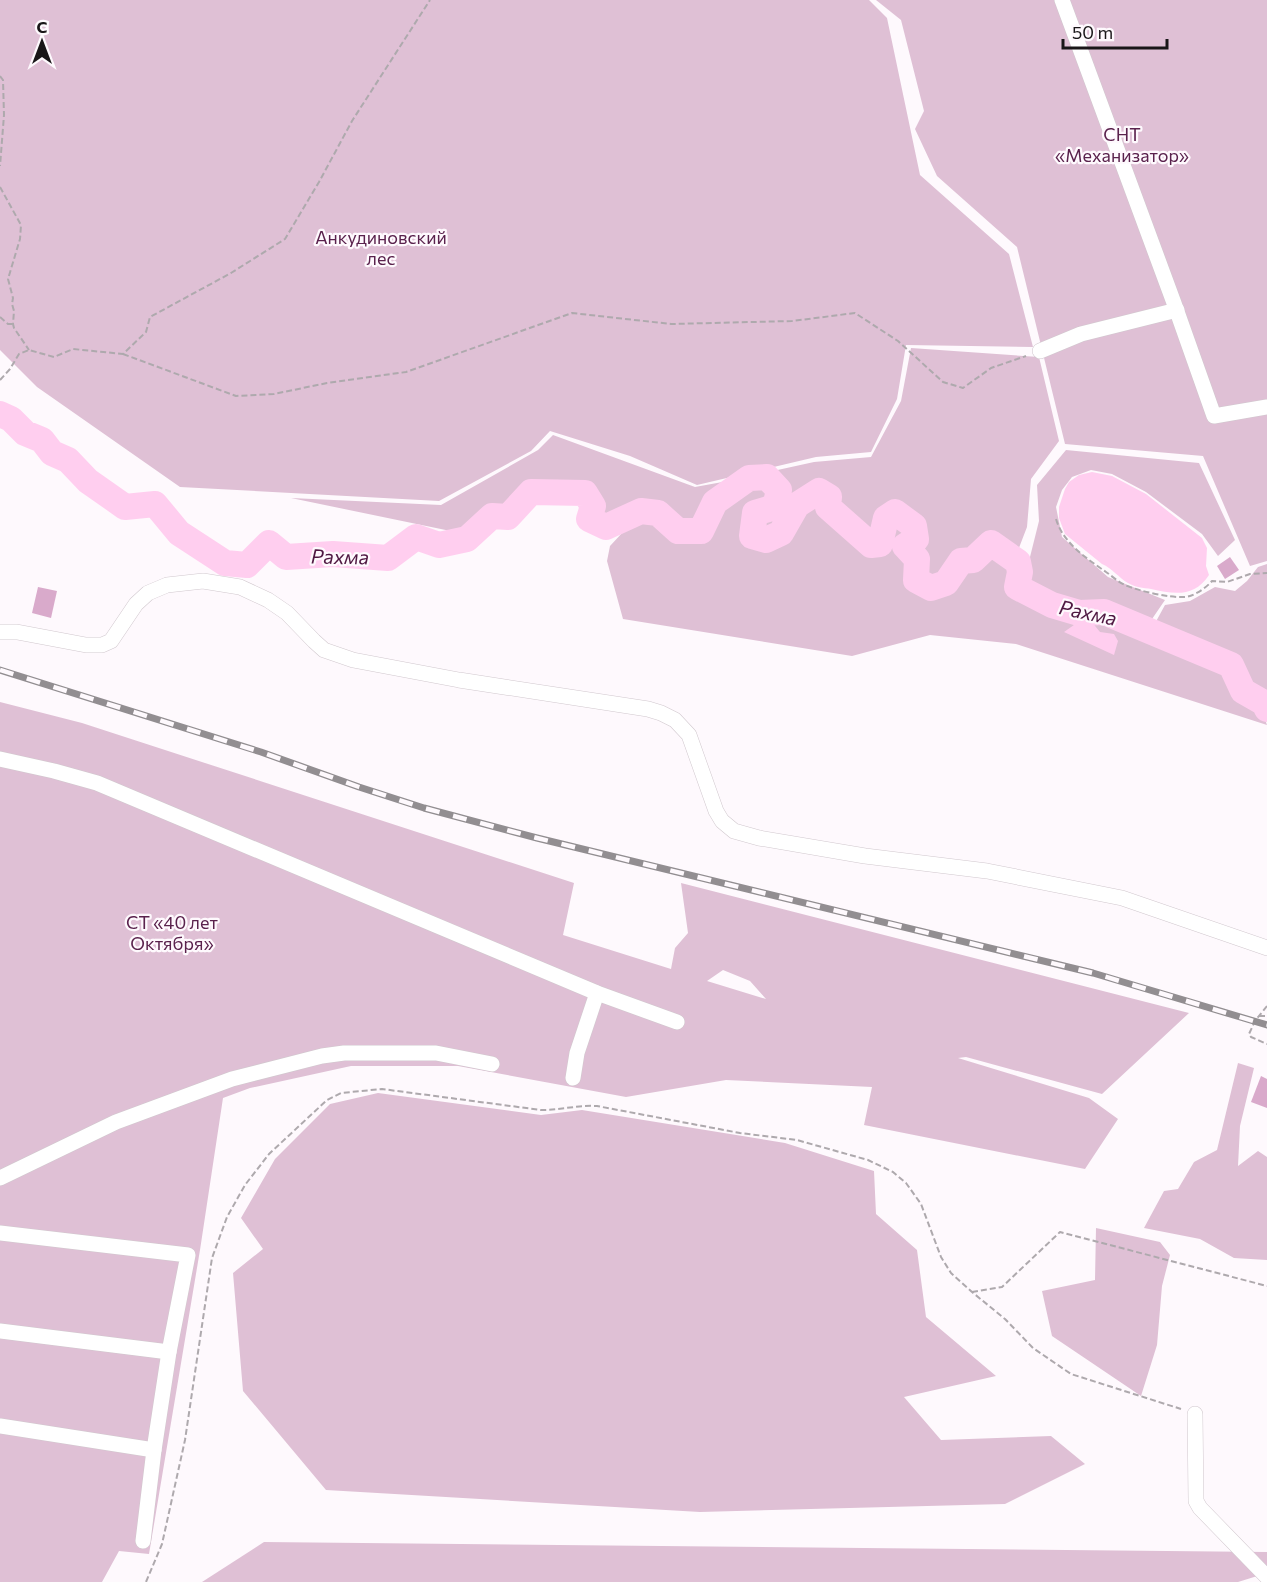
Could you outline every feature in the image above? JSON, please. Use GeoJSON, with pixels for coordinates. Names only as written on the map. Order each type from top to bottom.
{"type":"FeatureCollection","features":[{"type":"Feature","properties":{"kind":"street"},"geometry":{"type":"LineString","coordinates":[[1062,0],[1214,416],[1267,407]]}},
{"type":"Feature","properties":{"kind":"street"},"geometry":{"type":"LineString","coordinates":[[1040,351],[1081,334],[1177,310]]}},
{"type":"Feature","properties":{"kind":"street"},"geometry":{"type":"LineString","coordinates":[[0,632],[17,632],[86,645],[102,645],[111,641],[136,604],[148,593],[167,585],[203,581],[240,586],[268,600],[287,613],[324,650],[353,660],[661,713],[675,720],[689,735],[716,811],[722,821],[734,831],[759,838],[865,856],[987,871],[1122,898],[1267,948]]}},
{"type":"Feature","properties":{"kind":"street"},"geometry":{"type":"LineString","coordinates":[[0,759],[97,783],[597,993],[677,1022]]}},
{"type":"Feature","properties":{"kind":"street"},"geometry":{"type":"LineString","coordinates":[[573,1078],[577,1053],[597,993]]}},
{"type":"Feature","properties":{"kind":"street"},"geometry":{"type":"LineString","coordinates":[[0,1178],[116,1122],[232,1079],[322,1056],[344,1053],[436,1053],[492,1064]]}},
{"type":"Feature","properties":{"kind":"street"},"geometry":{"type":"LineString","coordinates":[[0,1233],[188,1255],[169,1352],[143,1541]]}},
{"type":"Feature","properties":{"kind":"street"},"geometry":{"type":"LineString","coordinates":[[0,1331],[169,1352]]}},
{"type":"Feature","properties":{"kind":"street"},"geometry":{"type":"LineString","coordinates":[[1195,1414],[1196,1501],[1200,1508],[1267,1577]]}},
{"type":"Feature","properties":{"kind":"street"},"geometry":{"type":"LineString","coordinates":[[0,1426],[154,1450]]}},
{"type":"Feature","properties":{"kind":"path"},"geometry":{"type":"LineString","coordinates":[[123,354],[146,332],[150,317],[231,273],[285,239],[352,121],[430,0]]}},
{"type":"Feature","properties":{"kind":"path"},"geometry":{"type":"LineString","coordinates":[[0,76],[3,80],[4,115],[0,166]]}},
{"type":"Feature","properties":{"kind":"path"},"geometry":{"type":"LineString","coordinates":[[0,188],[21,225],[20,239],[8,279],[13,298],[14,328],[28,350]]}},
{"type":"Feature","properties":{"kind":"path"},"geometry":{"type":"LineString","coordinates":[[0,380],[19,354],[28,350],[54,357],[73,349],[123,354],[236,396],[274,394],[327,383],[406,372],[572,313],[671,324],[792,321],[855,313],[898,341],[943,382],[963,388],[991,368],[1040,351]]}},
{"type":"Feature","properties":{"kind":"path"},"geometry":{"type":"LineString","coordinates":[[0,317],[8,324],[13,324]]}},
{"type":"Feature","properties":{"kind":"path"},"geometry":{"type":"LineString","coordinates":[[1056,519],[1059,530],[1073,547],[1092,562],[1125,585],[1152,593],[1186,598],[1212,581],[1227,582],[1250,574],[1267,573]]}},
{"type":"Feature","properties":{"kind":"path"},"geometry":{"type":"LineString","coordinates":[[1267,1006],[1258,1016],[1249,1034],[1267,1044]]}},
{"type":"Feature","properties":{"kind":"path"},"geometry":{"type":"LineString","coordinates":[[1258,1016],[1267,1016]]}},
{"type":"Feature","properties":{"kind":"path"},"geometry":{"type":"LineString","coordinates":[[146,1582],[162,1544],[185,1440],[212,1258],[227,1217],[244,1185],[269,1154],[327,1100],[341,1093],[382,1089],[541,1110],[582,1105],[597,1106],[740,1133],[797,1140],[868,1160],[893,1172],[906,1183],[921,1204],[941,1257],[951,1273],[1005,1319],[1033,1348],[1071,1374],[1195,1414]]}},
{"type":"Feature","properties":{"kind":"path"},"geometry":{"type":"LineString","coordinates":[[972,1292],[1002,1287],[1060,1232],[1267,1286]]}},
{"type":"Feature","properties":{"kind":"green space","name":"Анкудиновский лес"},"geometry":{"type":"Polygon","coordinates":[[[0,0],[869,0],[887,18],[920,175],[1009,254],[1033,347],[906,345],[897,399],[871,452],[816,457],[697,485],[630,456],[550,431],[531,451],[439,501],[180,487],[37,387],[0,350],[0,0]]]}},
{"type":"Feature","properties":{"kind":"green space","name":"СНТ «Механизатор»"},"geometry":{"type":"Polygon","coordinates":[[[876,0],[1267,0],[1267,561],[1250,566],[1203,456],[1065,444],[1017,247],[937,176],[915,129],[924,111],[901,20],[876,0]]]}},
{"type":"Feature","properties":{"kind":"green space"},"geometry":{"type":"Polygon","coordinates":[[[911,348],[1039,357],[1059,441],[1031,479],[1027,527],[1017,553],[989,539],[970,553],[956,559],[937,580],[923,574],[922,558],[914,550],[924,540],[919,525],[897,505],[885,510],[873,537],[834,505],[834,495],[822,485],[799,496],[778,524],[765,528],[762,520],[783,508],[785,485],[773,471],[814,462],[871,457],[901,401],[911,348]]]}},
{"type":"Feature","properties":{"kind":"green space"},"geometry":{"type":"Polygon","coordinates":[[[553,435],[695,487],[739,479],[706,504],[695,525],[680,525],[658,507],[637,505],[607,520],[595,516],[598,505],[589,488],[528,488],[505,511],[489,512],[465,534],[291,498],[441,505],[538,450],[553,435]]]}},
{"type":"Feature","properties":{"kind":"green space"},"geometry":{"type":"Polygon","coordinates":[[[1066,450],[1199,463],[1235,540],[1218,556],[1202,534],[1146,492],[1112,474],[1091,470],[1072,477],[1062,490],[1056,507],[1062,537],[1108,577],[1165,600],[1152,619],[1088,604],[1057,600],[1027,583],[1029,561],[1039,521],[1037,485],[1066,450]]]}},
{"type":"Feature","properties":{"kind":"green space"},"geometry":{"type":"Polygon","coordinates":[[[755,485],[769,492],[766,503],[749,510],[747,540],[768,545],[784,539],[803,508],[820,502],[821,509],[869,549],[885,547],[895,521],[908,537],[899,547],[910,561],[912,581],[926,591],[941,592],[964,565],[976,564],[993,550],[1014,568],[1013,591],[1075,616],[1104,619],[1227,670],[1237,692],[1260,706],[1267,725],[1016,644],[930,635],[852,656],[623,619],[607,561],[610,546],[636,518],[656,519],[678,538],[705,537],[722,503],[755,485]]]}},
{"type":"Feature","properties":{"kind":"green space"},"geometry":{"type":"Polygon","coordinates":[[[1267,564],[1267,702],[1245,688],[1233,661],[1153,627],[1165,605],[1190,601],[1215,587],[1235,591],[1258,567],[1267,564]]]}},
{"type":"Feature","properties":{"kind":"green space","name":"СТ «40 лет Октября»"},"geometry":{"type":"Polygon","coordinates":[[[0,702],[82,723],[574,883],[563,935],[671,969],[675,948],[688,933],[681,883],[1189,1013],[1102,1094],[966,1057],[958,1058],[1089,1098],[1118,1119],[1085,1169],[864,1125],[872,1087],[726,1080],[626,1097],[458,1066],[351,1066],[250,1088],[223,1098],[149,1554],[119,1551],[102,1582],[0,1582],[0,702]],[[723,970],[707,981],[766,999],[750,981],[723,970]]]}},
{"type":"Feature","properties":{"kind":"green space"},"geometry":{"type":"Polygon","coordinates":[[[1238,1063],[1254,1068],[1240,1126],[1238,1166],[1258,1151],[1267,1157],[1267,1260],[1234,1258],[1200,1239],[1144,1228],[1164,1191],[1178,1189],[1194,1162],[1217,1150],[1238,1063]]]}},
{"type":"Feature","properties":{"kind":"green space"},"geometry":{"type":"Polygon","coordinates":[[[378,1093],[541,1115],[582,1110],[785,1143],[874,1171],[876,1214],[917,1250],[926,1317],[996,1376],[904,1397],[941,1440],[1051,1436],[1085,1464],[1005,1504],[700,1512],[326,1490],[243,1391],[233,1273],[263,1249],[241,1218],[275,1159],[330,1104],[378,1093]]]}},
{"type":"Feature","properties":{"kind":"green space"},"geometry":{"type":"Polygon","coordinates":[[[1096,1228],[1160,1242],[1170,1255],[1162,1286],[1157,1345],[1141,1396],[1052,1336],[1042,1291],[1095,1280],[1096,1228]]]}},
{"type":"Feature","properties":{"kind":"green space"},"geometry":{"type":"Polygon","coordinates":[[[264,1542],[1267,1552],[1267,1573],[1238,1582],[202,1582],[264,1542]]]}},
{"type":"Feature","properties":{"kind":"shaded area"},"geometry":{"type":"Polygon","coordinates":[[[1092,472],[1112,476],[1146,494],[1202,538],[1207,548],[1206,566],[1209,575],[1197,588],[1176,593],[1133,585],[1065,534],[1059,518],[1059,507],[1065,489],[1069,482],[1079,475],[1092,472]]]}},
{"type":"Feature","properties":{"kind":"shaded area"},"geometry":{"type":"Polygon","coordinates":[[[1081,620],[1091,621],[1100,632],[1114,634],[1118,641],[1114,655],[1064,632],[1081,620]]]}},
{"type":"Feature","properties":{"kind":"building"},"geometry":{"type":"Polygon","coordinates":[[[1230,557],[1239,570],[1225,579],[1217,566],[1230,557]]]}},
{"type":"Feature","properties":{"kind":"building"},"geometry":{"type":"Polygon","coordinates":[[[38,587],[57,591],[51,618],[32,613],[38,587]]]}},
{"type":"Feature","properties":{"kind":"building"},"geometry":{"type":"Polygon","coordinates":[[[1261,1076],[1267,1079],[1267,1108],[1251,1102],[1261,1076]]]}},
{"type":"Feature","properties":{"kind":"waterway","name":"Рахма"},"geometry":{"type":"LineString","coordinates":[[0,414],[11,419],[25,433],[42,440],[52,453],[68,460],[88,481],[125,507],[155,504],[179,533],[225,563],[247,565],[269,543],[286,557],[333,554],[388,558],[416,537],[439,545],[467,539],[492,516],[508,517],[531,492],[585,493],[593,506],[589,519],[606,527],[641,511],[658,513],[678,531],[701,531],[715,502],[749,478],[767,477],[779,490],[775,507],[755,513],[752,536],[766,540],[781,533],[797,505],[819,491],[829,497],[828,507],[871,545],[880,544],[886,518],[895,512],[914,526],[916,539],[905,546],[917,559],[916,580],[931,588],[946,583],[961,561],[973,560],[991,543],[1018,562],[1020,572],[1017,587],[1052,605],[1079,613],[1104,612],[1231,665],[1243,691],[1264,703],[1267,709]]}},
{"type":"Feature","properties":{"kind":"railway"},"geometry":{"type":"LineString","coordinates":[[0,670],[261,752],[424,808],[537,838],[1093,973],[1267,1025]]}}]}
